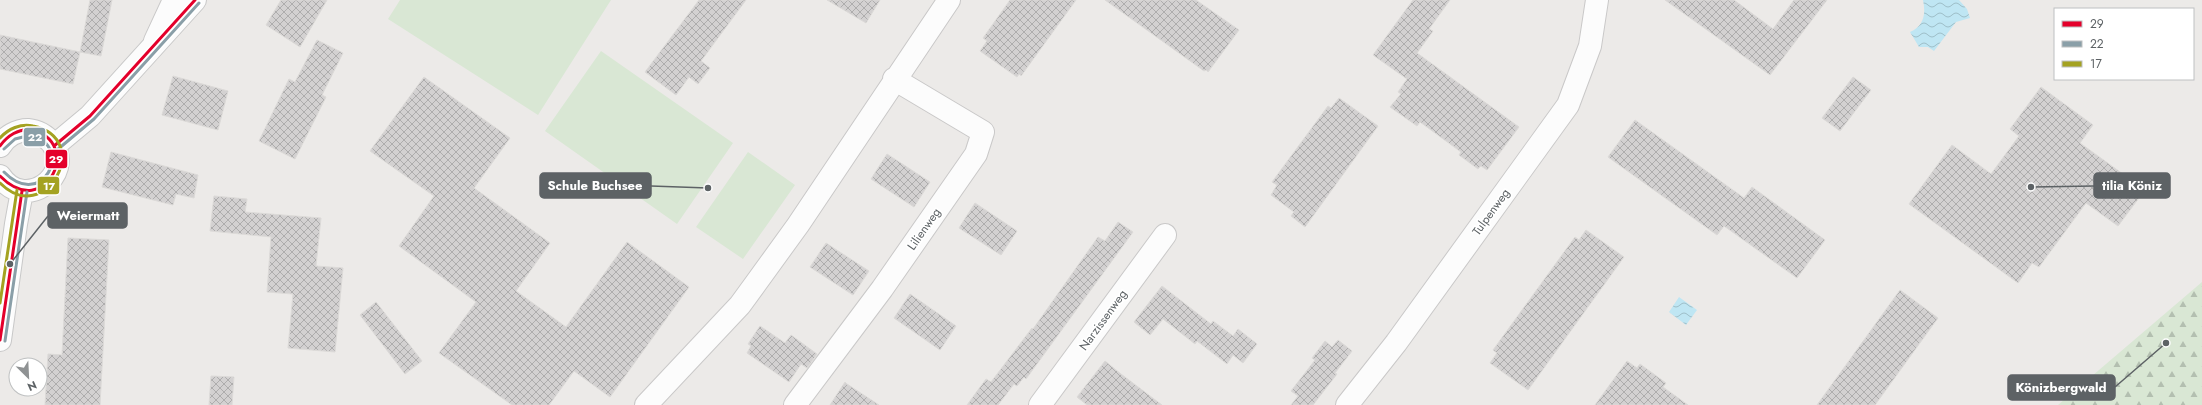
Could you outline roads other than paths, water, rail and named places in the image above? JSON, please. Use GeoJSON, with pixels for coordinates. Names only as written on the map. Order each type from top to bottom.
{"type":"FeatureCollection","features":[{"type":"Feature","properties":{"kind":"street"},"geometry":{"type":"LineString","coordinates":[[151,50],[174,0]]}},
{"type":"Feature","properties":{"kind":"street"},"geometry":{"type":"LineString","coordinates":[[54,146],[81,124],[151,50],[195,0]]}},
{"type":"Feature","properties":{"kind":"street"},"geometry":{"type":"LineString","coordinates":[[646,405],[740,305],[798,225],[894,79],[949,0]]}},
{"type":"Feature","properties":{"kind":"street","name":"Tulpenweg"},"geometry":{"type":"LineString","coordinates":[[1347,405],[1396,343],[1568,105],[1590,46],[1597,0]]}},
{"type":"Feature","properties":{"kind":"street","name":"Lilienweg"},"geometry":{"type":"LineString","coordinates":[[795,405],[882,289],[976,154],[981,142],[983,132],[894,79]]}},
{"type":"Feature","properties":{"kind":"street"},"geometry":{"type":"LineString","coordinates":[[0,144],[15,132],[28,130],[41,134],[49,139],[54,146],[57,156],[54,174],[41,188],[22,191],[12,188],[0,176]]}},
{"type":"Feature","properties":{"kind":"street"},"geometry":{"type":"LineString","coordinates":[[0,340],[22,191]]}},
{"type":"Feature","properties":{"kind":"street","name":"Narzissenweg"},"geometry":{"type":"LineString","coordinates":[[1040,405],[1165,235]]}},
{"type":"Feature","properties":{"kind":"water"},"geometry":{"type":"Polygon","coordinates":[[[1923,0],[1959,0],[1967,9],[1970,18],[1956,22],[1934,51],[1928,47],[1919,47],[1910,32],[1921,23],[1923,19],[1923,0]]]}},
{"type":"Feature","properties":{"kind":"water"},"geometry":{"type":"Polygon","coordinates":[[[1679,297],[1697,310],[1686,325],[1669,312],[1679,297]]]}},
{"type":"Feature","properties":{"kind":"place","name":"tilia Köniz"},"geometry":{"type":"Point","coordinates":[2031,187]}},
{"type":"Feature","properties":{"kind":"place","name":"Schule Buchsee"},"geometry":{"type":"Point","coordinates":[708,188]}},
{"type":"Feature","properties":{"kind":"place","name":"Weiermatt"},"geometry":{"type":"Point","coordinates":[10,264]}},
{"type":"Feature","properties":{"kind":"place","name":"Könizbergwald"},"geometry":{"type":"Point","coordinates":[2166,343]}}]}
